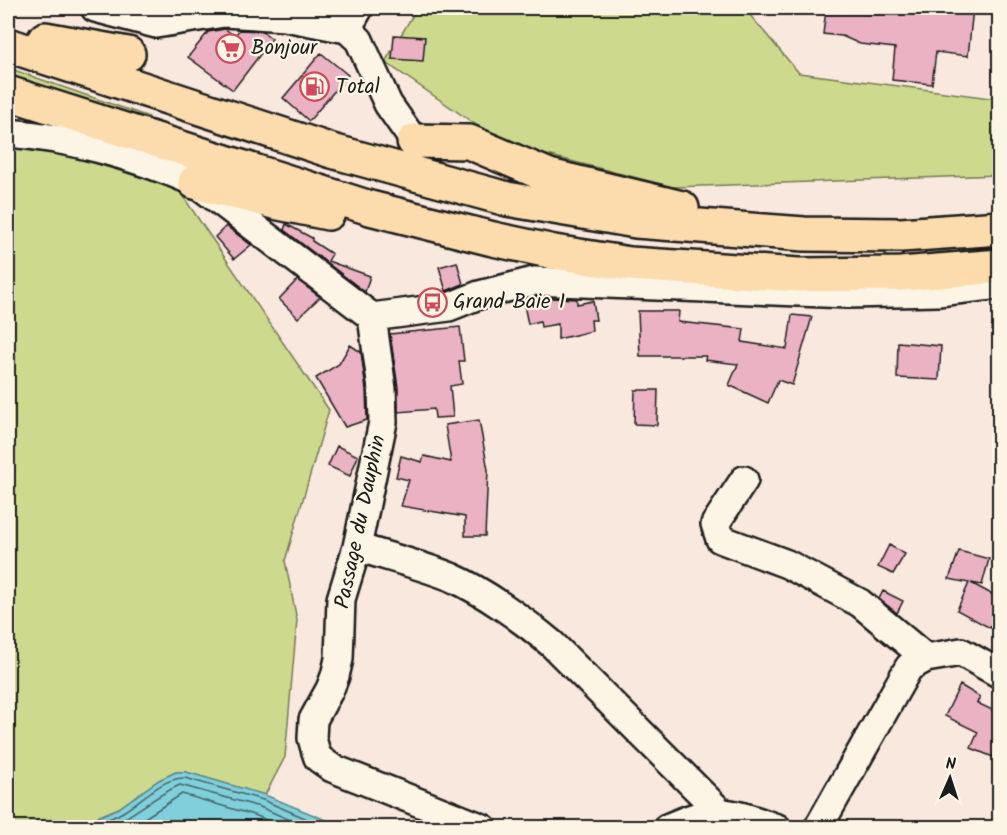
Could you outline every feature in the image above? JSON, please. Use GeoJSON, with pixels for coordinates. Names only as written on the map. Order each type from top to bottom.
{"type":"FeatureCollection","features":[{"type":"Feature","properties":{"kind":"highway"},"geometry":{"type":"LineString","coordinates":[[8,31],[128,54]]}},
{"type":"Feature","properties":{"kind":"highway"},"geometry":{"type":"LineString","coordinates":[[8,45],[332,151],[507,199],[636,221],[804,234],[901,235],[999,228]]}},
{"type":"Feature","properties":{"kind":"highway"},"geometry":{"type":"LineString","coordinates":[[8,93],[370,208],[503,242],[554,252],[630,264],[799,275],[902,274],[999,266]]}},
{"type":"Feature","properties":{"kind":"highway"},"geometry":{"type":"LineString","coordinates":[[414,141],[469,142],[549,176],[643,200],[804,234]]}},
{"type":"Feature","properties":{"kind":"highway"},"geometry":{"type":"LineString","coordinates":[[195,182],[332,214],[370,208]]}},
{"type":"Feature","properties":{"kind":"street"},"geometry":{"type":"LineString","coordinates":[[95,8],[163,16],[224,13],[353,18],[359,40],[388,104],[414,141]]}},
{"type":"Feature","properties":{"kind":"street"},"geometry":{"type":"LineString","coordinates":[[128,54],[163,16]]}},
{"type":"Feature","properties":{"kind":"street"},"geometry":{"type":"LineString","coordinates":[[8,133],[42,136],[96,147],[165,169],[195,182],[372,317],[449,307],[479,295],[534,281],[849,294],[938,292],[999,285]]}},
{"type":"Feature","properties":{"kind":"street","name":"Passage du Dauphin"},"geometry":{"type":"LineString","coordinates":[[372,317],[382,389],[382,422],[357,547],[341,599],[339,659],[330,689],[313,720],[312,738],[318,758],[332,768],[483,828]]}},
{"type":"Feature","properties":{"kind":"street"},"geometry":{"type":"LineString","coordinates":[[744,480],[715,524],[720,539],[787,564],[860,603],[926,658]]}},
{"type":"Feature","properties":{"kind":"street"},"geometry":{"type":"LineString","coordinates":[[357,547],[449,576],[469,586],[532,628],[552,644],[720,812]]}},
{"type":"Feature","properties":{"kind":"street"},"geometry":{"type":"LineString","coordinates":[[818,828],[909,668],[926,658],[961,652],[999,674]]}},
{"type":"Feature","properties":{"kind":"street"},"geometry":{"type":"LineString","coordinates":[[668,828],[687,819],[720,812],[777,828]]}},
{"type":"Feature","properties":{"kind":"green space"},"geometry":{"type":"Polygon","coordinates":[[[417,8],[744,8],[799,73],[990,98],[999,89],[999,175],[673,187],[504,144],[385,62],[417,8]]]}},
{"type":"Feature","properties":{"kind":"green space"},"geometry":{"type":"Polygon","coordinates":[[[8,68],[149,117],[149,119],[8,75],[8,68]]]}},
{"type":"Feature","properties":{"kind":"green space"},"geometry":{"type":"Polygon","coordinates":[[[8,145],[46,148],[178,189],[329,410],[285,561],[297,620],[285,757],[265,795],[186,772],[176,772],[159,780],[119,808],[74,827],[8,827],[8,145]]]}},
{"type":"Feature","properties":{"kind":"water"},"geometry":{"type":"Polygon","coordinates":[[[176,772],[186,772],[265,795],[343,827],[74,827],[119,808],[159,780],[176,772]]]}},
{"type":"Feature","properties":{"kind":"building"},"geometry":{"type":"Polygon","coordinates":[[[844,8],[973,8],[968,56],[936,52],[932,84],[892,80],[895,48],[860,44],[842,36],[823,34],[826,10],[843,13],[844,8]]]}},
{"type":"Feature","properties":{"kind":"building","name":"Bonjour"},"geometry":{"type":"Polygon","coordinates":[[[225,29],[235,36],[239,30],[262,31],[272,39],[233,90],[188,57],[208,32],[225,29]]]}},
{"type":"Feature","properties":{"kind":"building"},"geometry":{"type":"Polygon","coordinates":[[[394,35],[425,37],[423,61],[392,59],[394,35]]]}},
{"type":"Feature","properties":{"kind":"building","name":"Total"},"geometry":{"type":"Polygon","coordinates":[[[321,53],[348,75],[309,121],[283,98],[321,53]]]}},
{"type":"Feature","properties":{"kind":"building"},"geometry":{"type":"Polygon","coordinates":[[[286,224],[312,238],[312,241],[332,254],[328,261],[370,276],[365,292],[284,230],[286,224]]]}},
{"type":"Feature","properties":{"kind":"building"},"geometry":{"type":"Polygon","coordinates":[[[226,226],[251,245],[234,259],[215,237],[226,226]]]}},
{"type":"Feature","properties":{"kind":"building"},"geometry":{"type":"Polygon","coordinates":[[[457,262],[463,284],[446,291],[439,267],[457,262]]]}},
{"type":"Feature","properties":{"kind":"building"},"geometry":{"type":"Polygon","coordinates":[[[297,280],[320,297],[298,318],[279,299],[297,280]]]}},
{"type":"Feature","properties":{"kind":"building"},"geometry":{"type":"Polygon","coordinates":[[[543,297],[543,300],[577,299],[577,304],[593,301],[596,320],[591,320],[592,331],[558,339],[558,324],[541,327],[540,321],[528,324],[523,300],[543,297]]]}},
{"type":"Feature","properties":{"kind":"building"},"geometry":{"type":"Polygon","coordinates":[[[638,311],[679,311],[678,322],[744,329],[742,342],[787,349],[792,315],[812,317],[792,385],[778,380],[768,403],[729,385],[738,364],[705,360],[706,356],[640,356],[638,311]]]}},
{"type":"Feature","properties":{"kind":"building"},"geometry":{"type":"Polygon","coordinates":[[[460,327],[464,361],[459,361],[462,384],[450,386],[453,417],[435,418],[434,409],[398,412],[398,387],[390,334],[460,327]]]}},
{"type":"Feature","properties":{"kind":"building"},"geometry":{"type":"Polygon","coordinates":[[[898,342],[941,346],[939,380],[897,378],[898,342]]]}},
{"type":"Feature","properties":{"kind":"building"},"geometry":{"type":"Polygon","coordinates":[[[350,345],[361,352],[367,420],[345,427],[316,378],[339,364],[350,345]]]}},
{"type":"Feature","properties":{"kind":"building"},"geometry":{"type":"Polygon","coordinates":[[[635,390],[658,390],[657,425],[634,424],[635,390]]]}},
{"type":"Feature","properties":{"kind":"building"},"geometry":{"type":"Polygon","coordinates":[[[479,420],[488,470],[485,536],[465,536],[465,517],[401,506],[409,480],[396,477],[401,456],[422,462],[424,456],[451,462],[445,425],[479,420]]]}},
{"type":"Feature","properties":{"kind":"building"},"geometry":{"type":"Polygon","coordinates":[[[337,446],[358,456],[350,476],[328,466],[337,446]]]}},
{"type":"Feature","properties":{"kind":"building"},"geometry":{"type":"Polygon","coordinates":[[[889,545],[905,554],[893,574],[878,567],[889,545]]]}},
{"type":"Feature","properties":{"kind":"building"},"geometry":{"type":"Polygon","coordinates":[[[959,551],[989,559],[982,585],[971,583],[999,598],[999,608],[990,628],[957,610],[969,583],[949,579],[959,551]]]}},
{"type":"Feature","properties":{"kind":"building"},"geometry":{"type":"Polygon","coordinates":[[[883,591],[903,601],[897,613],[879,599],[883,591]]]}},
{"type":"Feature","properties":{"kind":"building"},"geometry":{"type":"Polygon","coordinates":[[[960,685],[980,697],[977,703],[999,713],[999,743],[993,757],[971,748],[978,732],[945,716],[960,685]]]}},
{"type":"Feature","properties":{"kind":"place","name":"Bonjour"},"geometry":{"type":"Point","coordinates":[230,48]}},
{"type":"Feature","properties":{"kind":"place","name":"Total"},"geometry":{"type":"Point","coordinates":[315,87]}},
{"type":"Feature","properties":{"kind":"place","name":"Grand Baie 1"},"geometry":{"type":"Point","coordinates":[432,302]}}]}
